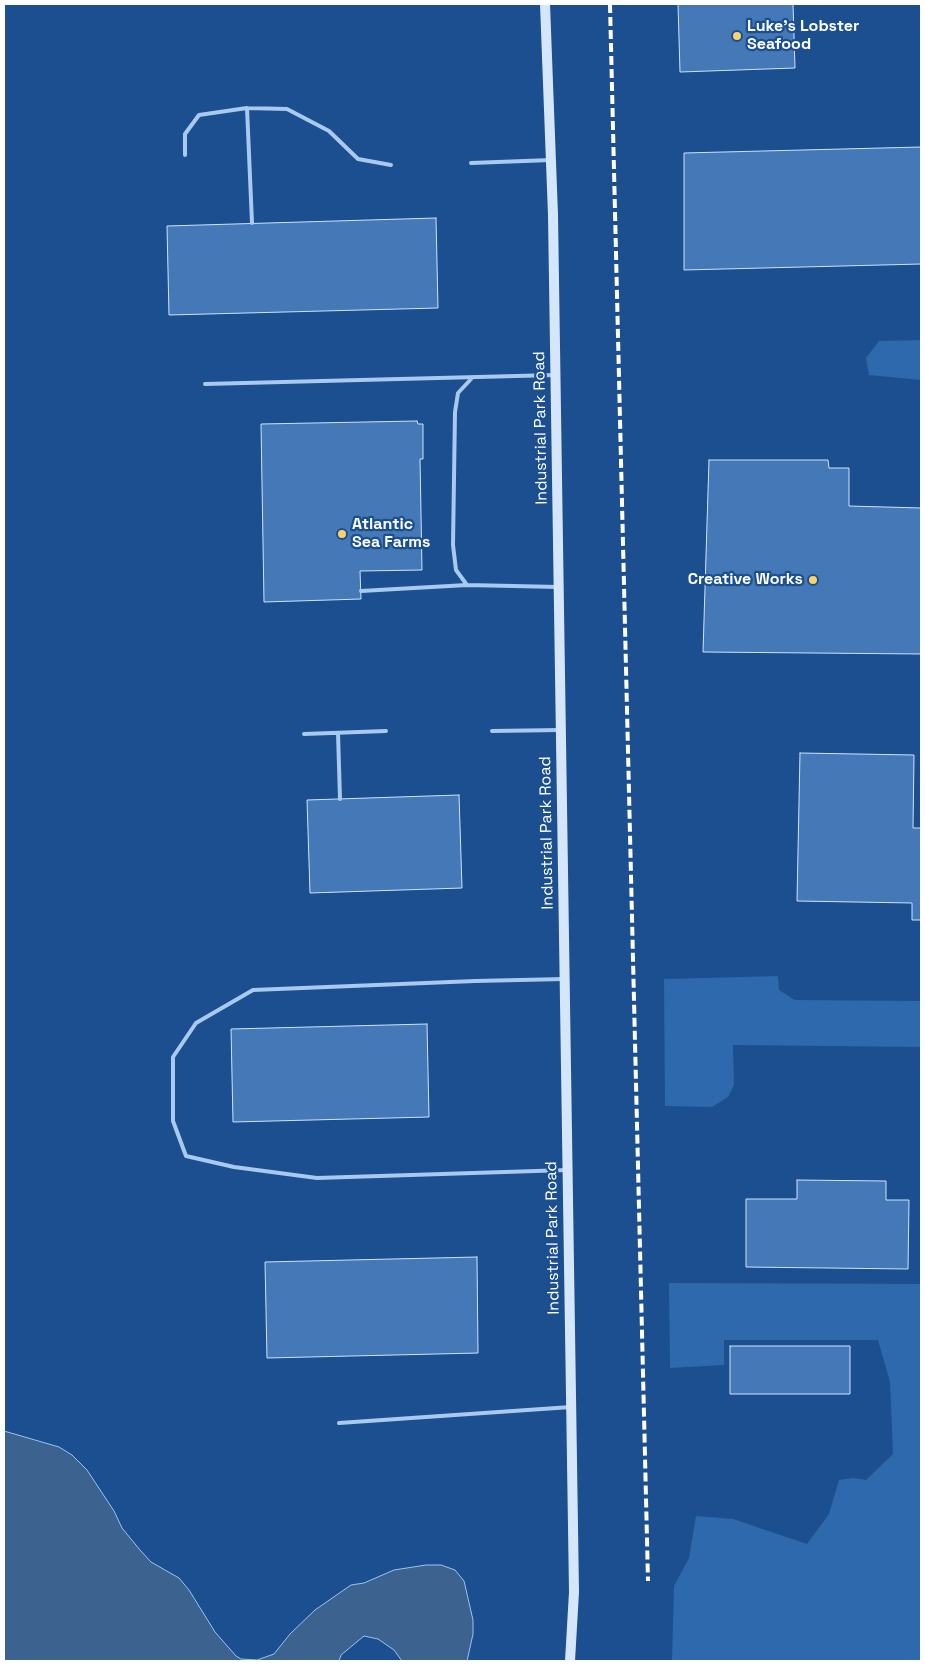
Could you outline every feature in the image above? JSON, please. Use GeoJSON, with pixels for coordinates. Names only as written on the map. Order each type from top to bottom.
{"type":"FeatureCollection","features":[{"type":"Feature","properties":{"kind":"street","name":"Industrial Park Road"},"geometry":{"type":"LineString","coordinates":[[545,4],[551,160],[555,375],[574,1592],[570,1661]]}},
{"type":"Feature","properties":{"kind":"lane"},"geometry":{"type":"LineString","coordinates":[[246,108],[252,223]]}},
{"type":"Feature","properties":{"kind":"lane"},"geometry":{"type":"LineString","coordinates":[[184,155],[185,134],[199,116],[246,108],[287,109],[329,131],[358,159],[391,165]]}},
{"type":"Feature","properties":{"kind":"lane"},"geometry":{"type":"LineString","coordinates":[[471,162],[551,160]]}},
{"type":"Feature","properties":{"kind":"lane"},"geometry":{"type":"LineString","coordinates":[[205,384],[555,375]]}},
{"type":"Feature","properties":{"kind":"lane"},"geometry":{"type":"LineString","coordinates":[[467,585],[456,570],[453,545],[455,412],[458,393],[472,378]]}},
{"type":"Feature","properties":{"kind":"lane"},"geometry":{"type":"LineString","coordinates":[[361,591],[467,585],[558,588]]}},
{"type":"Feature","properties":{"kind":"lane"},"geometry":{"type":"LineString","coordinates":[[492,731],[560,730]]}},
{"type":"Feature","properties":{"kind":"lane"},"geometry":{"type":"LineString","coordinates":[[304,734],[386,731]]}},
{"type":"Feature","properties":{"kind":"lane"},"geometry":{"type":"LineString","coordinates":[[338,733],[340,799]]}},
{"type":"Feature","properties":{"kind":"lane"},"geometry":{"type":"LineString","coordinates":[[564,979],[475,980],[253,990],[196,1023],[173,1058],[173,1121],[186,1156],[234,1167],[317,1178],[567,1170]]}},
{"type":"Feature","properties":{"kind":"lane"},"geometry":{"type":"LineString","coordinates":[[339,1423],[571,1407]]}},
{"type":"Feature","properties":{"kind":"shaded area"},"geometry":{"type":"Polygon","coordinates":[[[921,340],[921,380],[869,375],[866,358],[879,341],[921,340]]]}},
{"type":"Feature","properties":{"kind":"shaded area"},"geometry":{"type":"Polygon","coordinates":[[[778,976],[779,990],[795,1000],[921,1001],[921,1047],[733,1045],[734,1085],[728,1097],[712,1107],[665,1106],[664,979],[778,976]]]}},
{"type":"Feature","properties":{"kind":"shaded area"},"geometry":{"type":"Polygon","coordinates":[[[669,1283],[921,1284],[921,1661],[672,1661],[674,1586],[689,1558],[696,1516],[733,1519],[807,1544],[829,1514],[839,1480],[853,1478],[866,1480],[893,1454],[890,1382],[878,1340],[724,1340],[724,1365],[670,1368],[669,1283]]]}},
{"type":"Feature","properties":{"kind":"shaded area"},"geometry":{"type":"Polygon","coordinates":[[[4,1431],[59,1447],[72,1455],[87,1470],[114,1511],[122,1528],[140,1550],[151,1562],[179,1578],[189,1590],[215,1632],[236,1656],[241,1659],[257,1660],[274,1654],[290,1634],[315,1610],[351,1585],[364,1583],[394,1570],[426,1565],[441,1565],[455,1570],[464,1581],[473,1620],[473,1634],[467,1661],[402,1661],[394,1650],[378,1639],[364,1636],[341,1655],[339,1661],[4,1661],[4,1431]]]}},
{"type":"Feature","properties":{"kind":"building","name":"Luke's Lobster Seafood"},"geometry":{"type":"Polygon","coordinates":[[[678,4],[793,4],[795,68],[680,72],[678,4]]]}},
{"type":"Feature","properties":{"kind":"building"},"geometry":{"type":"Polygon","coordinates":[[[921,147],[921,264],[684,270],[684,153],[921,147]]]}},
{"type":"Feature","properties":{"kind":"building"},"geometry":{"type":"Polygon","coordinates":[[[436,218],[438,308],[169,315],[167,226],[436,218]]]}},
{"type":"Feature","properties":{"kind":"building","name":"Atlantic Sea Farms"},"geometry":{"type":"Polygon","coordinates":[[[417,421],[418,424],[423,424],[423,459],[420,459],[422,570],[360,571],[361,599],[264,602],[261,424],[417,421]]]}},
{"type":"Feature","properties":{"kind":"building","name":"Creative Works"},"geometry":{"type":"Polygon","coordinates":[[[709,460],[828,460],[829,468],[849,468],[849,506],[921,508],[921,654],[703,652],[709,460]]]}},
{"type":"Feature","properties":{"kind":"building"},"geometry":{"type":"Polygon","coordinates":[[[800,753],[914,755],[913,828],[921,828],[921,920],[912,920],[912,903],[797,901],[800,753]]]}},
{"type":"Feature","properties":{"kind":"building"},"geometry":{"type":"Polygon","coordinates":[[[459,795],[462,888],[310,893],[307,800],[459,795]]]}},
{"type":"Feature","properties":{"kind":"building"},"geometry":{"type":"Polygon","coordinates":[[[427,1024],[429,1117],[233,1122],[231,1029],[427,1024]]]}},
{"type":"Feature","properties":{"kind":"building"},"geometry":{"type":"Polygon","coordinates":[[[797,1180],[886,1181],[886,1200],[909,1200],[908,1269],[746,1267],[746,1199],[797,1199],[797,1180]]]}},
{"type":"Feature","properties":{"kind":"building"},"geometry":{"type":"Polygon","coordinates":[[[477,1257],[478,1353],[267,1358],[265,1262],[477,1257]]]}},
{"type":"Feature","properties":{"kind":"building"},"geometry":{"type":"Polygon","coordinates":[[[730,1346],[850,1346],[850,1394],[730,1394],[730,1346]]]}},
{"type":"Feature","properties":{"kind":"railway"},"geometry":{"type":"LineString","coordinates":[[610,4],[648,1581]]}},
{"type":"Feature","properties":{"kind":"place","name":"Luke's Lobster Seafood"},"geometry":{"type":"Point","coordinates":[737,36]}},
{"type":"Feature","properties":{"kind":"place","name":"Atlantic Sea Farms"},"geometry":{"type":"Point","coordinates":[342,534]}},
{"type":"Feature","properties":{"kind":"place","name":"Creative Works"},"geometry":{"type":"Point","coordinates":[813,580]}}]}
